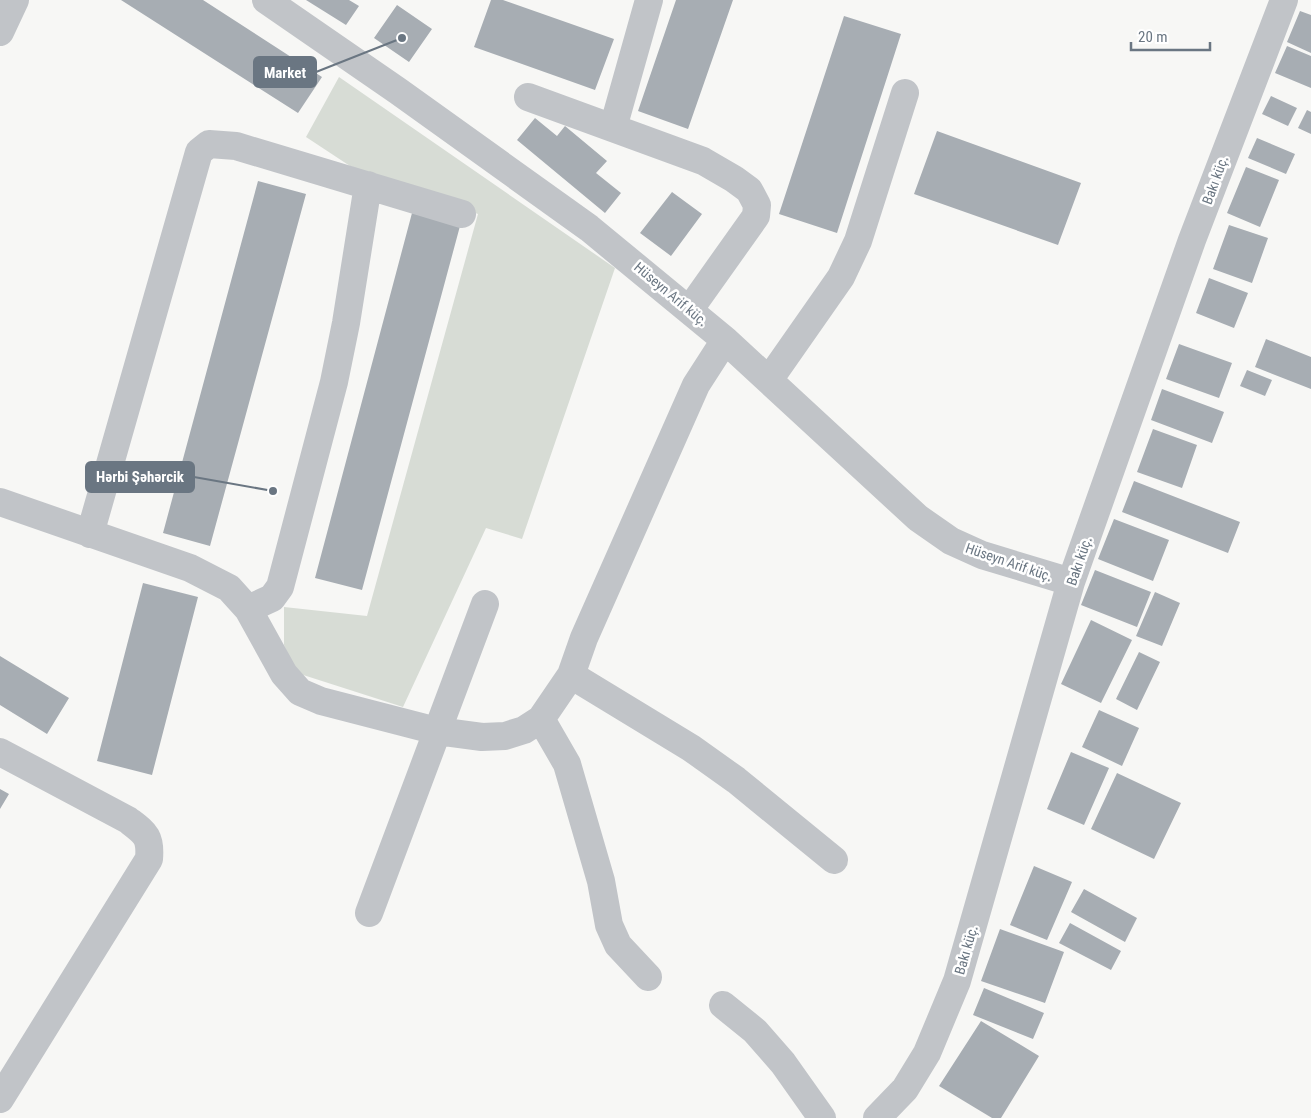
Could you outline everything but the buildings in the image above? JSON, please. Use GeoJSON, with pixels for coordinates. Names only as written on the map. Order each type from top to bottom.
{"type":"FeatureCollection","features":[{"type":"Feature","properties":{"kind":"street"},"geometry":{"type":"LineString","coordinates":[[0,32],[15,0]]}},
{"type":"Feature","properties":{"kind":"street","name":"Hüseyn Arif küç."},"geometry":{"type":"LineString","coordinates":[[266,0],[398,91],[589,228],[726,340],[918,518],[951,541],[982,555],[1071,582]]}},
{"type":"Feature","properties":{"kind":"street"},"geometry":{"type":"LineString","coordinates":[[613,128],[649,0]]}},
{"type":"Feature","properties":{"kind":"street","name":"Bakı küç."},"geometry":{"type":"LineString","coordinates":[[878,1118],[905,1089],[927,1054],[957,981],[1071,582],[1192,240],[1284,0]]}},
{"type":"Feature","properties":{"kind":"street"},"geometry":{"type":"LineString","coordinates":[[769,380],[841,276],[858,241],[905,93]]}},
{"type":"Feature","properties":{"kind":"street"},"geometry":{"type":"LineString","coordinates":[[528,97],[703,161],[749,190],[757,205],[756,216],[690,309]]}},
{"type":"Feature","properties":{"kind":"street"},"geometry":{"type":"LineString","coordinates":[[90,534],[199,152],[209,144],[236,146],[462,214]]}},
{"type":"Feature","properties":{"kind":"street"},"geometry":{"type":"LineString","coordinates":[[248,609],[272,598],[280,587],[334,382],[346,324],[368,186]]}},
{"type":"Feature","properties":{"kind":"street"},"geometry":{"type":"LineString","coordinates":[[0,502],[190,568],[229,588],[248,609],[284,674],[300,692],[321,701],[437,731],[482,737],[505,736],[524,730],[541,719],[571,675],[584,638],[696,385],[726,340]]}},
{"type":"Feature","properties":{"kind":"street"},"geometry":{"type":"LineString","coordinates":[[370,913],[485,604]]}},
{"type":"Feature","properties":{"kind":"street"},"geometry":{"type":"LineString","coordinates":[[571,675],[691,748],[736,780],[834,860]]}},
{"type":"Feature","properties":{"kind":"street"},"geometry":{"type":"LineString","coordinates":[[541,719],[567,764],[601,881],[609,925],[618,945],[648,977]]}},
{"type":"Feature","properties":{"kind":"street"},"geometry":{"type":"LineString","coordinates":[[0,752],[128,820],[145,833],[150,845],[149,858],[0,1099]]}},
{"type":"Feature","properties":{"kind":"street"},"geometry":{"type":"LineString","coordinates":[[723,1004],[755,1031],[783,1063],[822,1118]]}},
{"type":"Feature","properties":{"kind":"shaded area"},"geometry":{"type":"Polygon","coordinates":[[[339,77],[615,268],[522,539],[486,528],[403,707],[297,673],[284,645],[284,607],[367,616],[478,214],[350,166],[306,137],[339,77]]]}},
{"type":"Feature","properties":{"kind":"place","name":"Market"},"geometry":{"type":"Point","coordinates":[402,38]}},
{"type":"Feature","properties":{"kind":"place","name":"Hərbi Şəhərcik"},"geometry":{"type":"Point","coordinates":[273,491]}}]}
